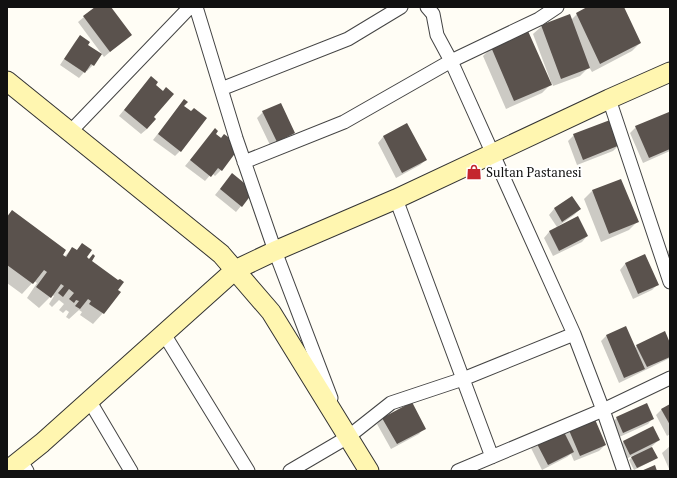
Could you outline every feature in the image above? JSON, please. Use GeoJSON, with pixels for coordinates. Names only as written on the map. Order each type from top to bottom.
{"type":"FeatureCollection","features":[{"type":"Feature","properties":{"kind":"street"},"geometry":{"type":"LineString","coordinates":[[70,132],[190,7]]}},
{"type":"Feature","properties":{"kind":"street"},"geometry":{"type":"LineString","coordinates":[[196,7],[244,162],[275,251],[345,432]]}},
{"type":"Feature","properties":{"kind":"street"},"geometry":{"type":"LineString","coordinates":[[221,89],[348,39],[401,7]]}},
{"type":"Feature","properties":{"kind":"street"},"geometry":{"type":"LineString","coordinates":[[244,162],[344,122],[451,61],[539,19],[557,7]]}},
{"type":"Feature","properties":{"kind":"street"},"geometry":{"type":"LineString","coordinates":[[434,9],[437,34],[451,61],[492,155],[574,334],[624,471]]}},
{"type":"Feature","properties":{"kind":"street"},"geometry":{"type":"LineString","coordinates":[[18,467],[89,400],[235,270],[275,251],[396,199],[670,72]]}},
{"type":"Feature","properties":{"kind":"street"},"geometry":{"type":"LineString","coordinates":[[7,81],[221,254],[271,312],[369,471]]}},
{"type":"Feature","properties":{"kind":"street"},"geometry":{"type":"LineString","coordinates":[[609,99],[670,282]]}},
{"type":"Feature","properties":{"kind":"street"},"geometry":{"type":"LineString","coordinates":[[396,199],[492,457]]}},
{"type":"Feature","properties":{"kind":"street"},"geometry":{"type":"LineString","coordinates":[[164,334],[248,471]]}},
{"type":"Feature","properties":{"kind":"street"},"geometry":{"type":"LineString","coordinates":[[290,471],[345,432],[391,403],[463,379],[574,334]]}},
{"type":"Feature","properties":{"kind":"street"},"geometry":{"type":"LineString","coordinates":[[458,471],[603,410],[670,378]]}},
{"type":"Feature","properties":{"kind":"street"},"geometry":{"type":"LineString","coordinates":[[89,400],[132,471]]}},
{"type":"Feature","properties":{"kind":"building"},"geometry":{"type":"Polygon","coordinates":[[[95,7],[111,7],[132,35],[110,52],[83,16],[95,7]]]}},
{"type":"Feature","properties":{"kind":"building"},"geometry":{"type":"Polygon","coordinates":[[[587,7],[624,7],[641,43],[600,64],[576,13],[587,7]]]}},
{"type":"Feature","properties":{"kind":"building"},"geometry":{"type":"Polygon","coordinates":[[[570,14],[590,68],[561,79],[541,25],[570,14]]]}},
{"type":"Feature","properties":{"kind":"building"},"geometry":{"type":"Polygon","coordinates":[[[528,31],[552,85],[514,101],[491,47],[528,31]]]}},
{"type":"Feature","properties":{"kind":"building"},"geometry":{"type":"Polygon","coordinates":[[[80,35],[90,42],[88,45],[102,54],[94,66],[91,64],[85,73],[64,59],[80,35]]]}},
{"type":"Feature","properties":{"kind":"building"},"geometry":{"type":"Polygon","coordinates":[[[151,76],[158,82],[156,85],[163,91],[166,87],[174,94],[154,117],[156,119],[147,129],[124,110],[151,76]]]}},
{"type":"Feature","properties":{"kind":"building"},"geometry":{"type":"Polygon","coordinates":[[[184,99],[188,102],[184,106],[191,111],[194,108],[207,118],[181,152],[158,134],[184,99]]]}},
{"type":"Feature","properties":{"kind":"building"},"geometry":{"type":"Polygon","coordinates":[[[281,103],[295,133],[277,142],[262,111],[281,103]]]}},
{"type":"Feature","properties":{"kind":"building"},"geometry":{"type":"Polygon","coordinates":[[[669,112],[670,149],[649,158],[635,126],[669,112]]]}},
{"type":"Feature","properties":{"kind":"building"},"geometry":{"type":"Polygon","coordinates":[[[610,120],[620,145],[583,160],[573,134],[610,120]]]}},
{"type":"Feature","properties":{"kind":"building"},"geometry":{"type":"Polygon","coordinates":[[[407,123],[427,160],[402,173],[383,136],[407,123]]]}},
{"type":"Feature","properties":{"kind":"building"},"geometry":{"type":"Polygon","coordinates":[[[215,128],[218,131],[216,134],[221,138],[224,134],[235,142],[239,148],[222,171],[218,168],[211,177],[190,160],[215,128]]]}},
{"type":"Feature","properties":{"kind":"building"},"geometry":{"type":"Polygon","coordinates":[[[232,173],[254,191],[242,207],[220,189],[232,173]]]}},
{"type":"Feature","properties":{"kind":"building"},"geometry":{"type":"Polygon","coordinates":[[[621,179],[639,222],[609,234],[592,190],[621,179]]]}},
{"type":"Feature","properties":{"kind":"building"},"geometry":{"type":"Polygon","coordinates":[[[572,196],[581,209],[562,222],[554,208],[572,196]]]}},
{"type":"Feature","properties":{"kind":"building"},"geometry":{"type":"Polygon","coordinates":[[[12,210],[66,250],[63,255],[66,257],[72,247],[77,250],[82,243],[92,250],[87,257],[89,259],[93,254],[95,256],[92,261],[118,280],[120,279],[124,282],[118,290],[121,292],[104,314],[89,304],[91,301],[88,299],[80,309],[75,306],[79,301],[76,300],[74,303],[69,299],[74,293],[69,289],[63,297],[58,293],[64,286],[61,284],[51,298],[36,287],[47,272],[44,270],[33,284],[7,265],[7,217],[12,210]]]}},
{"type":"Feature","properties":{"kind":"building"},"geometry":{"type":"Polygon","coordinates":[[[578,216],[588,236],[559,251],[549,231],[578,216]]]}},
{"type":"Feature","properties":{"kind":"building"},"geometry":{"type":"Polygon","coordinates":[[[645,254],[659,285],[638,294],[625,263],[645,254]]]}},
{"type":"Feature","properties":{"kind":"building"},"geometry":{"type":"Polygon","coordinates":[[[626,326],[645,369],[624,378],[606,335],[626,326]]]}},
{"type":"Feature","properties":{"kind":"building"},"geometry":{"type":"Polygon","coordinates":[[[665,331],[670,343],[670,357],[647,367],[636,345],[665,331]]]}},
{"type":"Feature","properties":{"kind":"building"},"geometry":{"type":"Polygon","coordinates":[[[412,402],[426,429],[397,444],[382,418],[412,402]]]}},
{"type":"Feature","properties":{"kind":"building"},"geometry":{"type":"Polygon","coordinates":[[[647,403],[654,419],[623,433],[616,417],[647,403]]]}},
{"type":"Feature","properties":{"kind":"building"},"geometry":{"type":"Polygon","coordinates":[[[670,404],[670,425],[661,409],[670,404]]]}},
{"type":"Feature","properties":{"kind":"building"},"geometry":{"type":"Polygon","coordinates":[[[594,417],[606,445],[580,456],[568,428],[594,417]]]}},
{"type":"Feature","properties":{"kind":"building"},"geometry":{"type":"Polygon","coordinates":[[[653,426],[660,440],[630,455],[623,441],[653,426]]]}},
{"type":"Feature","properties":{"kind":"building"},"geometry":{"type":"Polygon","coordinates":[[[562,428],[574,452],[548,465],[536,442],[562,428]]]}},
{"type":"Feature","properties":{"kind":"building"},"geometry":{"type":"Polygon","coordinates":[[[652,447],[658,458],[637,468],[631,457],[652,447]]]}},
{"type":"Feature","properties":{"kind":"building"},"geometry":{"type":"Polygon","coordinates":[[[655,465],[657,471],[641,471],[655,465]]]}},
{"type":"Feature","properties":{"kind":"place","name":"Sultan Pastanesi"},"geometry":{"type":"Point","coordinates":[474,172]}}]}
